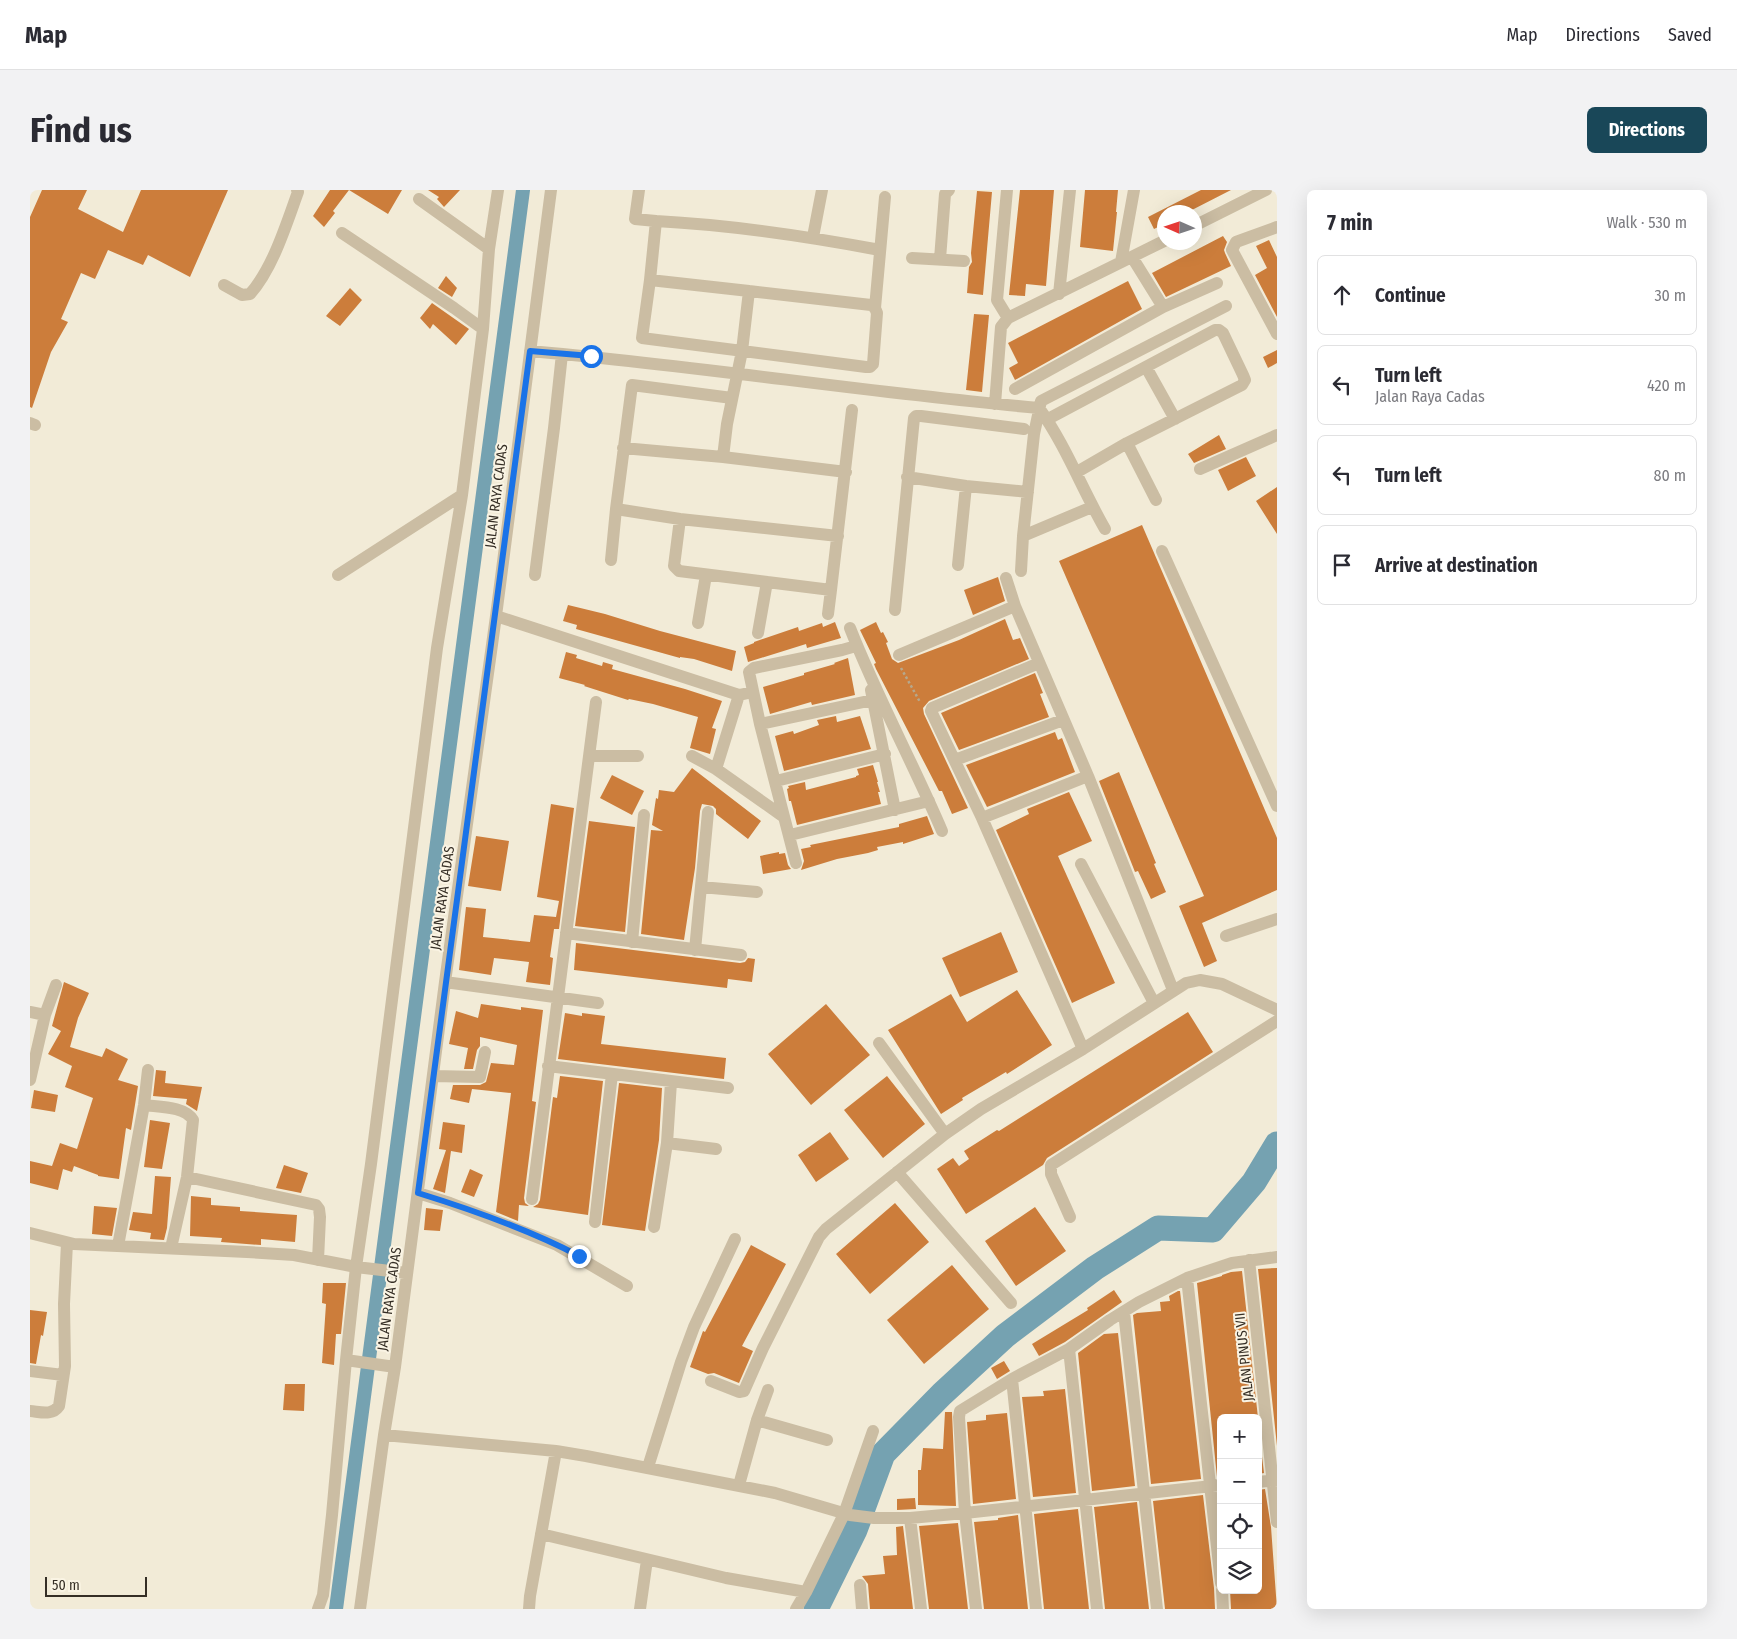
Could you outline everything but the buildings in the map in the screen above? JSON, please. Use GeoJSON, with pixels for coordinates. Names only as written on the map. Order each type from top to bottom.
{"type":"FeatureCollection","features":[{"type":"Feature","properties":{"kind":"street"},"geometry":{"type":"LineString","coordinates":[[224,285],[242,295],[250,294],[256,287],[281,240],[298,192],[297,190]]}},
{"type":"Feature","properties":{"kind":"street"},"geometry":{"type":"LineString","coordinates":[[318,1609],[323,1595],[358,1267],[437,648],[462,495],[483,330],[490,249],[498,190]]}},
{"type":"Feature","properties":{"kind":"street","name":"JALAN RAYA CADAS"},"geometry":{"type":"LineString","coordinates":[[360,1609],[496,616],[551,190]]}},
{"type":"Feature","properties":{"kind":"street"},"geometry":{"type":"LineString","coordinates":[[639,190],[635,219],[688,222],[814,237],[880,250]]}},
{"type":"Feature","properties":{"kind":"street"},"geometry":{"type":"LineString","coordinates":[[814,237],[822,190]]}},
{"type":"Feature","properties":{"kind":"street"},"geometry":{"type":"LineString","coordinates":[[940,260],[945,194],[949,190]]}},
{"type":"Feature","properties":{"kind":"street"},"geometry":{"type":"LineString","coordinates":[[1007,190],[997,300],[1008,318]]}},
{"type":"Feature","properties":{"kind":"street"},"geometry":{"type":"LineString","coordinates":[[1059,294],[1070,190]]}},
{"type":"Feature","properties":{"kind":"street"},"geometry":{"type":"LineString","coordinates":[[1134,190],[1127,260],[1163,307]]}},
{"type":"Feature","properties":{"kind":"street"},"geometry":{"type":"LineString","coordinates":[[1202,222],[1266,190]]}},
{"type":"Feature","properties":{"kind":"street"},"geometry":{"type":"LineString","coordinates":[[656,221],[642,338],[870,367],[873,364],[877,313],[875,308],[885,197]]}},
{"type":"Feature","properties":{"kind":"street"},"geometry":{"type":"LineString","coordinates":[[419,199],[490,249]]}},
{"type":"Feature","properties":{"kind":"street"},"geometry":{"type":"LineString","coordinates":[[1277,227],[1236,242],[1232,250],[1277,334]]}},
{"type":"Feature","properties":{"kind":"street"},"geometry":{"type":"LineString","coordinates":[[342,233],[454,308],[483,330]]}},
{"type":"Feature","properties":{"kind":"street"},"geometry":{"type":"LineString","coordinates":[[995,404],[1001,327],[1008,318],[1157,245]]}},
{"type":"Feature","properties":{"kind":"street"},"geometry":{"type":"LineString","coordinates":[[912,258],[964,260]]}},
{"type":"Feature","properties":{"kind":"street"},"geometry":{"type":"LineString","coordinates":[[650,280],[875,308]]}},
{"type":"Feature","properties":{"kind":"street"},"geometry":{"type":"LineString","coordinates":[[1015,389],[1163,307],[1217,283]]}},
{"type":"Feature","properties":{"kind":"street"},"geometry":{"type":"LineString","coordinates":[[724,457],[726,424],[738,375],[749,291]]}},
{"type":"Feature","properties":{"kind":"street"},"geometry":{"type":"LineString","coordinates":[[1021,571],[1034,434],[1041,402],[1226,306]]}},
{"type":"Feature","properties":{"kind":"street"},"geometry":{"type":"LineString","coordinates":[[1048,420],[1214,330],[1219,330],[1223,333],[1245,380],[1242,385],[1127,443],[1077,472]]}},
{"type":"Feature","properties":{"kind":"street"},"geometry":{"type":"LineString","coordinates":[[530,351],[591,356],[738,375],[1040,408]]}},
{"type":"Feature","properties":{"kind":"street"},"geometry":{"type":"LineString","coordinates":[[535,576],[562,354]]}},
{"type":"Feature","properties":{"kind":"street"},"geometry":{"type":"LineString","coordinates":[[1146,367],[1175,419]]}},
{"type":"Feature","properties":{"kind":"street"},"geometry":{"type":"LineString","coordinates":[[611,560],[632,385],[732,398]]}},
{"type":"Feature","properties":{"kind":"street"},"geometry":{"type":"LineString","coordinates":[[1040,408],[1077,472],[1092,507],[1105,529]]}},
{"type":"Feature","properties":{"kind":"street"},"geometry":{"type":"LineString","coordinates":[[828,614],[852,410]]}},
{"type":"Feature","properties":{"kind":"street"},"geometry":{"type":"LineString","coordinates":[[895,610],[907,477],[913,423],[916,416],[1024,429]]}},
{"type":"Feature","properties":{"kind":"street"},"geometry":{"type":"LineString","coordinates":[[1200,469],[1277,435]]}},
{"type":"Feature","properties":{"kind":"street"},"geometry":{"type":"LineString","coordinates":[[1127,443],[1156,500]]}},
{"type":"Feature","properties":{"kind":"street"},"geometry":{"type":"LineString","coordinates":[[623,448],[724,457],[846,472]]}},
{"type":"Feature","properties":{"kind":"street"},"geometry":{"type":"LineString","coordinates":[[907,477],[966,486],[1028,492]]}},
{"type":"Feature","properties":{"kind":"street"},"geometry":{"type":"LineString","coordinates":[[958,565],[966,486]]}},
{"type":"Feature","properties":{"kind":"street"},"geometry":{"type":"LineString","coordinates":[[338,575],[462,495]]}},
{"type":"Feature","properties":{"kind":"street"},"geometry":{"type":"LineString","coordinates":[[1023,536],[1092,507]]}},
{"type":"Feature","properties":{"kind":"street"},"geometry":{"type":"LineString","coordinates":[[616,509],[680,519],[838,536]]}},
{"type":"Feature","properties":{"kind":"street"},"geometry":{"type":"LineString","coordinates":[[680,519],[674,566],[679,571],[831,590]]}},
{"type":"Feature","properties":{"kind":"street"},"geometry":{"type":"LineString","coordinates":[[1162,551],[1277,806]]}},
{"type":"Feature","properties":{"kind":"street"},"geometry":{"type":"LineString","coordinates":[[698,623],[706,575]]}},
{"type":"Feature","properties":{"kind":"street"},"geometry":{"type":"LineString","coordinates":[[1006,578],[1015,606],[1088,776],[1173,990]]}},
{"type":"Feature","properties":{"kind":"street"},"geometry":{"type":"LineString","coordinates":[[758,633],[767,582]]}},
{"type":"Feature","properties":{"kind":"street"},"geometry":{"type":"LineString","coordinates":[[899,655],[1015,606]]}},
{"type":"Feature","properties":{"kind":"street"},"geometry":{"type":"LineString","coordinates":[[496,616],[739,695],[753,692]]}},
{"type":"Feature","properties":{"kind":"street"},"geometry":{"type":"LineString","coordinates":[[850,628],[868,674],[942,831]]}},
{"type":"Feature","properties":{"kind":"street"},"geometry":{"type":"LineString","coordinates":[[796,863],[760,724],[749,672],[754,668],[856,646]]}},
{"type":"Feature","properties":{"kind":"street"},"geometry":{"type":"LineString","coordinates":[[1039,662],[931,710],[982,818],[1082,1049]]}},
{"type":"Feature","properties":{"kind":"street"},"geometry":{"type":"LineString","coordinates":[[868,674],[895,810]]}},
{"type":"Feature","properties":{"kind":"street"},"geometry":{"type":"LineString","coordinates":[[716,769],[739,695]]}},
{"type":"Feature","properties":{"kind":"street"},"geometry":{"type":"LineString","coordinates":[[760,724],[873,700]]}},
{"type":"Feature","properties":{"kind":"street"},"geometry":{"type":"LineString","coordinates":[[532,1199],[596,702]]}},
{"type":"Feature","properties":{"kind":"street"},"geometry":{"type":"LineString","coordinates":[[955,760],[1063,720]]}},
{"type":"Feature","properties":{"kind":"street"},"geometry":{"type":"LineString","coordinates":[[776,781],[885,754]]}},
{"type":"Feature","properties":{"kind":"street"},"geometry":{"type":"LineString","coordinates":[[589,756],[638,756]]}},
{"type":"Feature","properties":{"kind":"street"},"geometry":{"type":"LineString","coordinates":[[692,756],[716,769],[784,817]]}},
{"type":"Feature","properties":{"kind":"street"},"geometry":{"type":"LineString","coordinates":[[982,818],[1088,776]]}},
{"type":"Feature","properties":{"kind":"street"},"geometry":{"type":"LineString","coordinates":[[790,835],[929,801]]}},
{"type":"Feature","properties":{"kind":"street"},"geometry":{"type":"LineString","coordinates":[[695,950],[708,812]]}},
{"type":"Feature","properties":{"kind":"street"},"geometry":{"type":"LineString","coordinates":[[632,942],[644,816]]}},
{"type":"Feature","properties":{"kind":"street"},"geometry":{"type":"LineString","coordinates":[[1081,864],[1154,1003]]}},
{"type":"Feature","properties":{"kind":"street"},"geometry":{"type":"LineString","coordinates":[[701,887],[758,892]]}},
{"type":"Feature","properties":{"kind":"street"},"geometry":{"type":"LineString","coordinates":[[1226,936],[1277,920]]}},
{"type":"Feature","properties":{"kind":"street"},"geometry":{"type":"LineString","coordinates":[[566,933],[742,956]]}},
{"type":"Feature","properties":{"kind":"street"},"geometry":{"type":"LineString","coordinates":[[711,1381],[739,1392],[744,1391],[818,1237],[945,1134],[981,1109],[1082,1049],[1173,990],[1186,984],[1200,980],[1222,984],[1277,1010]]}},
{"type":"Feature","properties":{"kind":"street"},"geometry":{"type":"LineString","coordinates":[[445,982],[598,1003]]}},
{"type":"Feature","properties":{"kind":"street"},"geometry":{"type":"LineString","coordinates":[[30,1080],[44,1015],[56,985]]}},
{"type":"Feature","properties":{"kind":"street"},"geometry":{"type":"LineString","coordinates":[[30,1012],[44,1015]]}},
{"type":"Feature","properties":{"kind":"street"},"geometry":{"type":"LineString","coordinates":[[1070,1217],[1051,1174],[1051,1165],[1277,1021]]}},
{"type":"Feature","properties":{"kind":"street"},"geometry":{"type":"LineString","coordinates":[[879,1043],[945,1134]]}},
{"type":"Feature","properties":{"kind":"street"},"geometry":{"type":"LineString","coordinates":[[433,1076],[480,1077],[485,1052]]}},
{"type":"Feature","properties":{"kind":"street"},"geometry":{"type":"LineString","coordinates":[[548,1066],[728,1088]]}},
{"type":"Feature","properties":{"kind":"street"},"geometry":{"type":"LineString","coordinates":[[118,1246],[144,1105],[148,1070]]}},
{"type":"Feature","properties":{"kind":"street"},"geometry":{"type":"LineString","coordinates":[[594,1222],[597,1213],[612,1074]]}},
{"type":"Feature","properties":{"kind":"street"},"geometry":{"type":"LineString","coordinates":[[654,1227],[667,1143],[671,1082]]}},
{"type":"Feature","properties":{"kind":"street"},"geometry":{"type":"LineString","coordinates":[[144,1105],[179,1110],[192,1118],[193,1124],[187,1177],[171,1248]]}},
{"type":"Feature","properties":{"kind":"street"},"geometry":{"type":"LineString","coordinates":[[667,1143],[716,1149]]}},
{"type":"Feature","properties":{"kind":"street"},"geometry":{"type":"LineString","coordinates":[[897,1172],[1011,1303]]}},
{"type":"Feature","properties":{"kind":"street"},"geometry":{"type":"LineString","coordinates":[[187,1177],[316,1204],[320,1216],[318,1260]]}},
{"type":"Feature","properties":{"kind":"street"},"geometry":{"type":"LineString","coordinates":[[418,1193],[450,1203],[557,1244],[627,1286]]}},
{"type":"Feature","properties":{"kind":"street"},"geometry":{"type":"LineString","coordinates":[[30,1233],[67,1243],[294,1255],[358,1267],[405,1272]]}},
{"type":"Feature","properties":{"kind":"street"},"geometry":{"type":"LineString","coordinates":[[648,1467],[694,1327],[735,1239]]}},
{"type":"Feature","properties":{"kind":"street"},"geometry":{"type":"LineString","coordinates":[[30,1411],[50,1413],[59,1406],[64,1375],[67,1243]]}},
{"type":"Feature","properties":{"kind":"street"},"geometry":{"type":"LineString","coordinates":[[976,1609],[965,1513],[960,1413],[1012,1379],[1069,1348],[1124,1312],[1187,1278],[1213,1268],[1249,1260],[1277,1257]]}},
{"type":"Feature","properties":{"kind":"street","name":"JALAN PINUS VII"},"geometry":{"type":"LineString","coordinates":[[1249,1260],[1275,1480],[1277,1522]]}},
{"type":"Feature","properties":{"kind":"street"},"geometry":{"type":"LineString","coordinates":[[1187,1278],[1216,1486],[1219,1549]]}},
{"type":"Feature","properties":{"kind":"street"},"geometry":{"type":"LineString","coordinates":[[1124,1312],[1157,1609]]}},
{"type":"Feature","properties":{"kind":"street"},"geometry":{"type":"LineString","coordinates":[[1069,1348],[1097,1609]]}},
{"type":"Feature","properties":{"kind":"street"},"geometry":{"type":"LineString","coordinates":[[347,1360],[392,1366]]}},
{"type":"Feature","properties":{"kind":"street"},"geometry":{"type":"LineString","coordinates":[[30,1371],[64,1375]]}},
{"type":"Feature","properties":{"kind":"street"},"geometry":{"type":"LineString","coordinates":[[1012,1379],[1036,1609]]}},
{"type":"Feature","properties":{"kind":"street"},"geometry":{"type":"LineString","coordinates":[[739,1485],[757,1420],[768,1390]]}},
{"type":"Feature","properties":{"kind":"street"},"geometry":{"type":"LineString","coordinates":[[757,1420],[827,1440]]}},
{"type":"Feature","properties":{"kind":"street"},"geometry":{"type":"LineString","coordinates":[[796,1609],[847,1514],[874,1431]]}},
{"type":"Feature","properties":{"kind":"street"},"geometry":{"type":"LineString","coordinates":[[384,1435],[556,1451],[739,1485],[775,1493],[847,1514],[874,1518],[910,1518],[965,1513],[1216,1486]]}},
{"type":"Feature","properties":{"kind":"street"},"geometry":{"type":"LineString","coordinates":[[529,1609],[556,1451]]}},
{"type":"Feature","properties":{"kind":"street"},"geometry":{"type":"LineString","coordinates":[[1262,1482],[1275,1480]]}},
{"type":"Feature","properties":{"kind":"street"},"geometry":{"type":"LineString","coordinates":[[910,1518],[921,1609]]}},
{"type":"Feature","properties":{"kind":"street"},"geometry":{"type":"LineString","coordinates":[[541,1534],[726,1578],[806,1592]]}},
{"type":"Feature","properties":{"kind":"street"},"geometry":{"type":"LineString","coordinates":[[640,1609],[647,1560]]}},
{"type":"Feature","properties":{"kind":"street"},"geometry":{"type":"LineString","coordinates":[[860,1585],[862,1609]]}},
{"type":"Feature","properties":{"kind":"street"},"geometry":{"type":"LineString","coordinates":[[1222,1594],[1224,1609]]}},
{"type":"Feature","properties":{"kind":"path"},"geometry":{"type":"LineString","coordinates":[[899,655],[898,663],[923,706],[931,710]]}},
{"type":"Feature","properties":{"kind":"waterway"},"geometry":{"type":"LineString","coordinates":[[336,1609],[523,190]]}},
{"type":"Feature","properties":{"kind":"waterway"},"geometry":{"type":"LineString","coordinates":[[816,1609],[855,1530],[883,1454],[942,1394],[1005,1336],[1095,1268],[1158,1228],[1213,1230],[1254,1182],[1277,1144]]}},
{"type":"Feature","properties":{"kind":"route"},"geometry":{"type":"LineString","coordinates":[[579,1256],[526,1231],[418,1193],[530,351],[591,356]]}}]}
